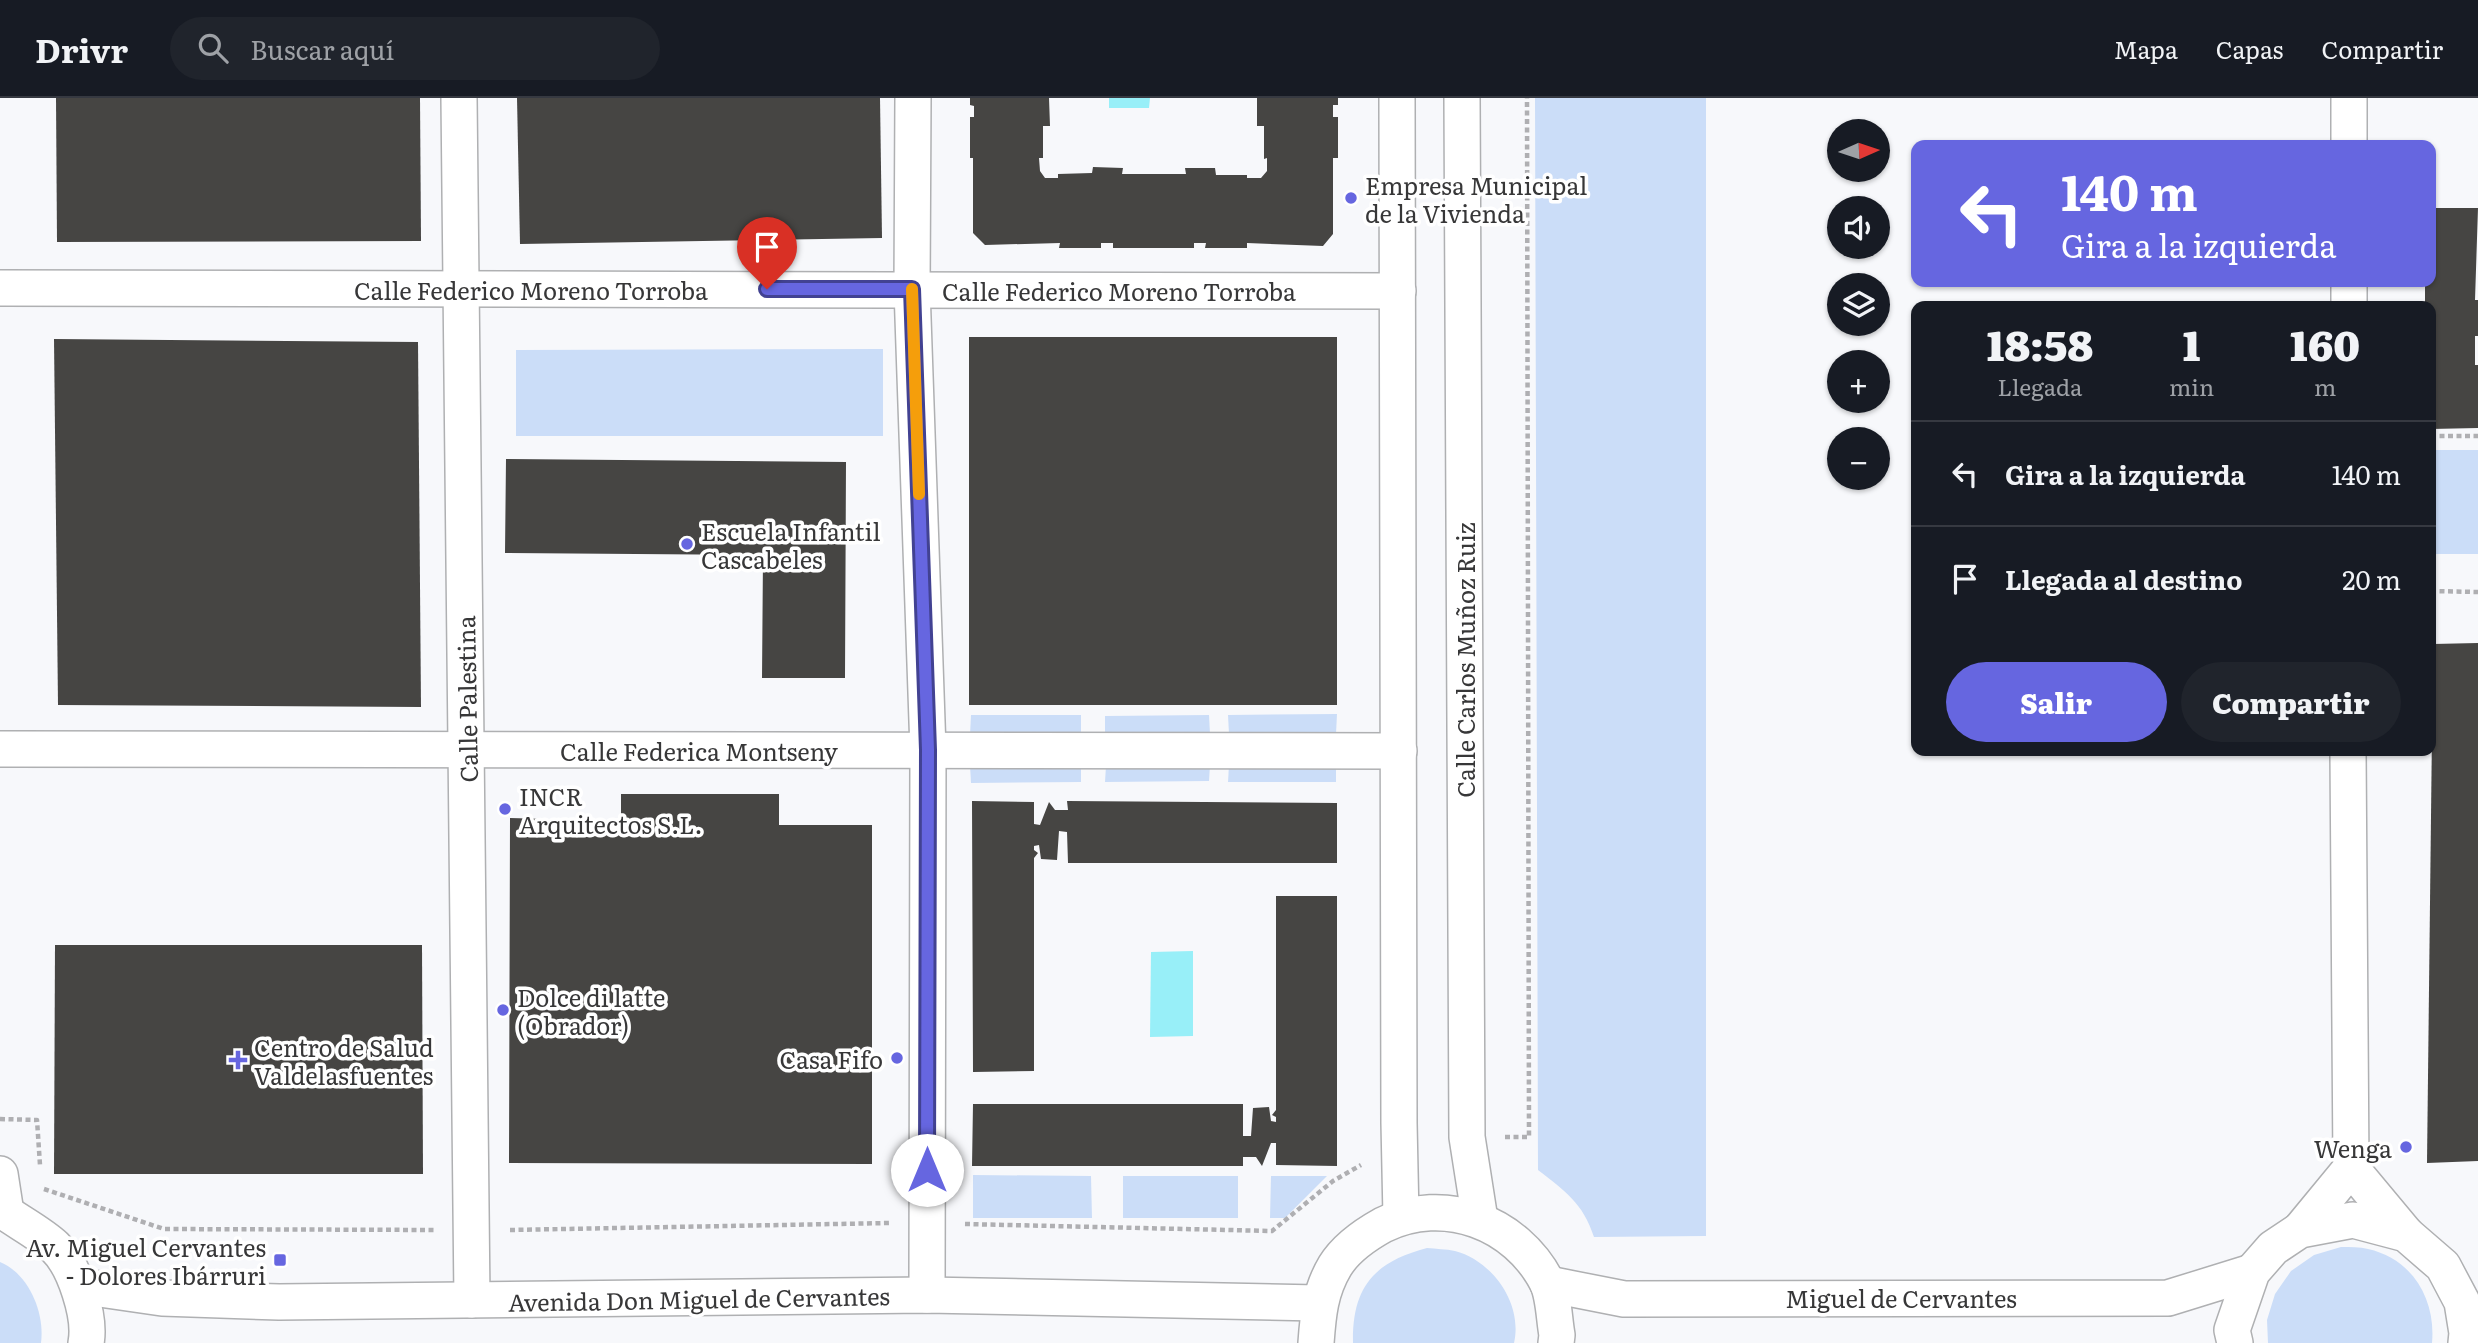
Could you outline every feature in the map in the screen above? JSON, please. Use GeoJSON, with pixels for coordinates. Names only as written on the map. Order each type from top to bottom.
{"type":"FeatureCollection","features":[{"type":"Feature","properties":{"kind":"street","name":"Calle Palestina"},"geometry":{"type":"LineString","coordinates":[[459,98],[472,1300]]}},
{"type":"Feature","properties":{"kind":"street"},"geometry":{"type":"LineString","coordinates":[[913,98],[912,289],[928,750],[927,1295]]}},
{"type":"Feature","properties":{"kind":"street"},"geometry":{"type":"LineString","coordinates":[[1397,98],[1401,1217]]}},
{"type":"Feature","properties":{"kind":"street","name":"Calle Carlos Muñoz Ruiz"},"geometry":{"type":"LineString","coordinates":[[1462,98],[1467,1137],[1480,1220]]}},
{"type":"Feature","properties":{"kind":"street"},"geometry":{"type":"LineString","coordinates":[[2349,98],[2349,140]]}},
{"type":"Feature","properties":{"kind":"street","name":"Calle Federico Moreno Torroba"},"geometry":{"type":"LineString","coordinates":[[0,288],[1398,292]]}},
{"type":"Feature","properties":{"kind":"street","name":"Calle Federica Montseny"},"geometry":{"type":"LineString","coordinates":[[0,750],[1399,751]]}},
{"type":"Feature","properties":{"kind":"street"},"geometry":{"type":"LineString","coordinates":[[2348,756],[2351,1168],[2406,1234],[2443,1266],[2470,1302],[2466,1343]]}},
{"type":"Feature","properties":{"kind":"street"},"geometry":{"type":"LineString","coordinates":[[2235,1343],[2232,1330],[2252,1272],[2273,1248],[2300,1230],[2351,1168]]}},
{"type":"Feature","properties":{"kind":"street"},"geometry":{"type":"LineString","coordinates":[[0,1174],[3,1212],[57,1248],[79,1286],[88,1332],[86,1343]]}},
{"type":"Feature","properties":{"kind":"street"},"geometry":{"type":"LineString","coordinates":[[1316,1343],[1318,1303],[1336,1265],[1364,1235],[1401,1217],[1439,1212],[1480,1220],[1508,1236],[1527,1255],[1548,1284],[1556,1343]]}},
{"type":"Feature","properties":{"kind":"street"},"geometry":{"type":"LineString","coordinates":[[2300,1230],[2353,1220],[2406,1234]]}},
{"type":"Feature","properties":{"kind":"street","name":"Miguel de Cervantes"},"geometry":{"type":"LineString","coordinates":[[1548,1284],[1624,1299],[2168,1298],[2252,1272]]}},
{"type":"Feature","properties":{"kind":"street","name":"Avenida Don Miguel de Cervantes"},"geometry":{"type":"LineString","coordinates":[[79,1286],[162,1298],[279,1302],[927,1295],[1318,1303]]}},
{"type":"Feature","properties":{"kind":"path"},"geometry":{"type":"LineString","coordinates":[[1467,1137],[1529,1136],[1527,98]]}},
{"type":"Feature","properties":{"kind":"path"},"geometry":{"type":"LineString","coordinates":[[2436,436],[2478,436]]}},
{"type":"Feature","properties":{"kind":"path"},"geometry":{"type":"LineString","coordinates":[[2436,592],[2478,592]]}},
{"type":"Feature","properties":{"kind":"path"},"geometry":{"type":"LineString","coordinates":[[0,1119],[37,1119],[41,1175]]}},
{"type":"Feature","properties":{"kind":"path"},"geometry":{"type":"LineString","coordinates":[[41,1188],[164,1229],[471,1230],[927,1223],[1272,1231],[1333,1181],[1399,1145]]}},
{"type":"Feature","properties":{"kind":"shaded area"},"geometry":{"type":"Polygon","coordinates":[[[1535,98],[1706,98],[1706,1236],[1594,1237],[1579,1206],[1538,1170],[1535,98]]]}},
{"type":"Feature","properties":{"kind":"shaded area"},"geometry":{"type":"Polygon","coordinates":[[[883,349],[883,436],[516,436],[516,350],[883,349]]]}},
{"type":"Feature","properties":{"kind":"shaded area"},"geometry":{"type":"Polygon","coordinates":[[[2436,450],[2478,450],[2478,554],[2436,554],[2436,450]]]}},
{"type":"Feature","properties":{"kind":"shaded area"},"geometry":{"type":"Polygon","coordinates":[[[1337,714],[1336,734],[1229,734],[1228,715],[1337,714]]]}},
{"type":"Feature","properties":{"kind":"shaded area"},"geometry":{"type":"Polygon","coordinates":[[[971,715],[1081,715],[1081,734],[970,735],[971,715]]]}},
{"type":"Feature","properties":{"kind":"shaded area"},"geometry":{"type":"Polygon","coordinates":[[[1209,715],[1210,734],[1105,735],[1105,716],[1209,715]]]}},
{"type":"Feature","properties":{"kind":"shaded area"},"geometry":{"type":"Polygon","coordinates":[[[970,765],[1081,765],[1081,782],[971,783],[970,765]]]}},
{"type":"Feature","properties":{"kind":"shaded area"},"geometry":{"type":"Polygon","coordinates":[[[1210,765],[1209,781],[1105,782],[1106,766],[1210,765]]]}},
{"type":"Feature","properties":{"kind":"shaded area"},"geometry":{"type":"Polygon","coordinates":[[[1229,765],[1336,765],[1336,782],[1228,782],[1229,765]]]}},
{"type":"Feature","properties":{"kind":"shaded area"},"geometry":{"type":"Polygon","coordinates":[[[973,1175],[1091,1176],[1092,1218],[973,1218],[973,1175]]]}},
{"type":"Feature","properties":{"kind":"shaded area"},"geometry":{"type":"Polygon","coordinates":[[[1123,1176],[1238,1176],[1238,1218],[1123,1218],[1123,1176]]]}},
{"type":"Feature","properties":{"kind":"shaded area"},"geometry":{"type":"Polygon","coordinates":[[[1271,1176],[1327,1176],[1285,1218],[1270,1218],[1271,1176]]]}},
{"type":"Feature","properties":{"kind":"shaded area"},"geometry":{"type":"Polygon","coordinates":[[[2341,1247],[2365,1248],[2384,1254],[2409,1272],[2425,1297],[2430,1312],[2432,1343],[2268,1343],[2267,1320],[2275,1294],[2291,1271],[2314,1255],[2341,1247]]]}},
{"type":"Feature","properties":{"kind":"shaded area"},"geometry":{"type":"Polygon","coordinates":[[[1427,1248],[1455,1251],[1469,1256],[1493,1274],[1509,1299],[1514,1314],[1514,1343],[1353,1343],[1357,1306],[1370,1280],[1380,1269],[1393,1261],[1427,1248]]]}},
{"type":"Feature","properties":{"kind":"shaded area"},"geometry":{"type":"Polygon","coordinates":[[[0,1262],[19,1276],[33,1296],[40,1319],[41,1343],[0,1343],[0,1262]]]}},
{"type":"Feature","properties":{"kind":"water"},"geometry":{"type":"Polygon","coordinates":[[[1109,98],[1150,98],[1149,108],[1109,108],[1109,98]]]}},
{"type":"Feature","properties":{"kind":"water"},"geometry":{"type":"Polygon","coordinates":[[[1193,951],[1193,1036],[1150,1037],[1151,952],[1193,951]]]}},
{"type":"Feature","properties":{"kind":"building"},"geometry":{"type":"Polygon","coordinates":[[[56,98],[420,98],[421,241],[57,242],[56,98]]]}},
{"type":"Feature","properties":{"kind":"building"},"geometry":{"type":"Polygon","coordinates":[[[517,98],[880,98],[882,238],[520,244],[517,98]]]}},
{"type":"Feature","properties":{"kind":"building"},"geometry":{"type":"Polygon","coordinates":[[[970,98],[1049,98],[1050,126],[1043,126],[1043,158],[1039,158],[1040,171],[1045,178],[1058,178],[1058,174],[1092,173],[1093,167],[1123,168],[1122,174],[1186,174],[1185,168],[1215,168],[1216,175],[1261,178],[1267,171],[1267,158],[1264,159],[1264,126],[1257,126],[1257,98],[1338,98],[1338,105],[1333,105],[1333,117],[1338,117],[1338,158],[1333,158],[1333,234],[1323,246],[1247,243],[1247,248],[1205,248],[1206,243],[1194,243],[1194,248],[1113,248],[1113,243],[1101,243],[1101,248],[1059,248],[1060,243],[985,245],[973,233],[970,117],[974,117],[974,106],[970,105],[970,98]]]}},
{"type":"Feature","properties":{"kind":"building"},"geometry":{"type":"Polygon","coordinates":[[[2436,208],[2478,208],[2475,300],[2478,300],[2478,336],[2475,336],[2475,365],[2478,365],[2478,428],[2436,429],[2436,301],[2425,301],[2425,287],[2436,287],[2436,208]]]}},
{"type":"Feature","properties":{"kind":"building"},"geometry":{"type":"Polygon","coordinates":[[[969,337],[1337,337],[1337,705],[969,705],[969,337]]]}},
{"type":"Feature","properties":{"kind":"building"},"geometry":{"type":"Polygon","coordinates":[[[54,339],[418,342],[421,707],[58,705],[54,339]]]}},
{"type":"Feature","properties":{"kind":"building","name":"Escuela Infantil Cascabeles"},"geometry":{"type":"Polygon","coordinates":[[[506,459],[846,462],[845,678],[762,678],[763,555],[505,553],[506,459]]]}},
{"type":"Feature","properties":{"kind":"building"},"geometry":{"type":"Polygon","coordinates":[[[2478,643],[2478,1161],[2427,1163],[2432,756],[2436,756],[2436,644],[2478,643]]]}},
{"type":"Feature","properties":{"kind":"building"},"geometry":{"type":"Polygon","coordinates":[[[621,794],[779,794],[779,825],[872,825],[872,1164],[509,1163],[510,818],[621,821],[621,794]]]}},
{"type":"Feature","properties":{"kind":"building"},"geometry":{"type":"Polygon","coordinates":[[[972,801],[1034,802],[1034,824],[1040,825],[1049,802],[1055,810],[1068,810],[1067,801],[1337,803],[1337,863],[1068,863],[1067,832],[1059,831],[1057,860],[1041,859],[1039,845],[1034,846],[1038,853],[1034,858],[1034,1071],[973,1072],[972,801]]]}},
{"type":"Feature","properties":{"kind":"building"},"geometry":{"type":"Polygon","coordinates":[[[1276,896],[1337,896],[1337,1166],[1276,1165],[1276,1143],[1271,1143],[1262,1166],[1256,1157],[1243,1157],[1243,1166],[972,1166],[973,1104],[1243,1104],[1243,1136],[1251,1136],[1253,1108],[1269,1107],[1271,1121],[1276,1122],[1276,1117],[1272,1115],[1276,1110],[1276,896]]]}},
{"type":"Feature","properties":{"kind":"building","name":"Centro de Salud Valdelasfuentes"},"geometry":{"type":"Polygon","coordinates":[[[55,945],[422,945],[423,1174],[54,1174],[55,945]]]}},
{"type":"Feature","properties":{"kind":"slow traffic"},"geometry":{"type":"LineString","coordinates":[[912,289],[919,494]]}},
{"type":"Feature","properties":{"kind":"place","name":"Empresa Municipal de la Vivienda"},"geometry":{"type":"Point","coordinates":[1351,198]}},
{"type":"Feature","properties":{"kind":"place","name":"Escuela Infantil Cascabeles"},"geometry":{"type":"Point","coordinates":[687,544]}},
{"type":"Feature","properties":{"kind":"place","name":"INCR Arquitectos S.L."},"geometry":{"type":"Point","coordinates":[505,809]}},
{"type":"Feature","properties":{"kind":"place","name":"Dolce di latte (Obrador)"},"geometry":{"type":"Point","coordinates":[503,1010]}},
{"type":"Feature","properties":{"kind":"place","name":"Casa Fifo"},"geometry":{"type":"Point","coordinates":[897,1058]}},
{"type":"Feature","properties":{"kind":"place","name":"Centro de Salud Valdelasfuentes"},"geometry":{"type":"Point","coordinates":[238,1060]}},
{"type":"Feature","properties":{"kind":"place","name":"Wenga"},"geometry":{"type":"Point","coordinates":[2406,1147]}},
{"type":"Feature","properties":{"kind":"place","name":"Av. Miguel Cervantes - Dolores Ibárruri"},"geometry":{"type":"Point","coordinates":[280,1260]}},
{"type":"Feature","properties":{"kind":"route"},"geometry":{"type":"LineString","coordinates":[[767,289],[912,289],[928,750],[927,1170]]}}]}
